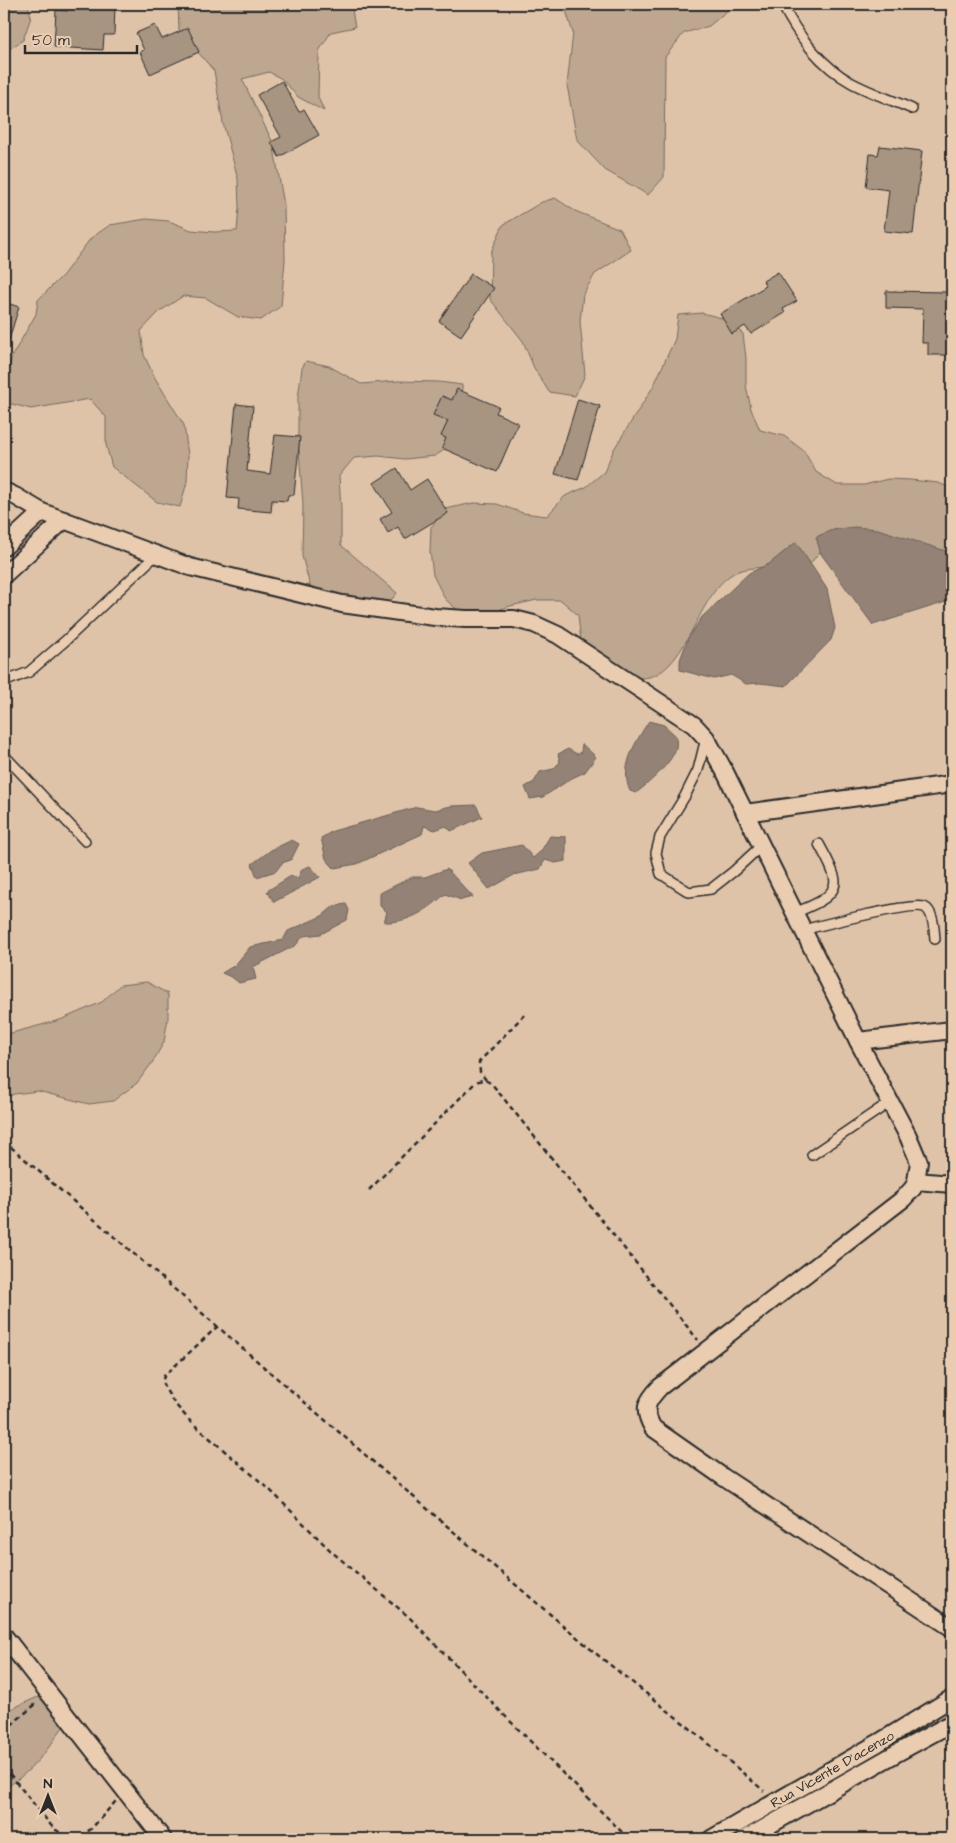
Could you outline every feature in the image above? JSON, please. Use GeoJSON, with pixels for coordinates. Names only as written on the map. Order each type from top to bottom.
{"type":"FeatureCollection","features":[{"type":"Feature","properties":{"kind":"street"},"geometry":{"type":"LineString","coordinates":[[4,491],[42,512],[190,567],[342,604],[435,617],[514,619],[534,624],[558,635],[606,666],[694,725],[706,738],[858,1041],[908,1136],[919,1162],[916,1182],[903,1199],[660,1387],[648,1400],[646,1413],[653,1428],[731,1482],[952,1628]]}},
{"type":"Feature","properties":{"kind":"street"},"geometry":{"type":"LineString","coordinates":[[4,547],[42,512]]}},
{"type":"Feature","properties":{"kind":"street"},"geometry":{"type":"LineString","coordinates":[[4,575],[64,520]]}},
{"type":"Feature","properties":{"kind":"street"},"geometry":{"type":"LineString","coordinates":[[745,813],[952,784]]}},
{"type":"Feature","properties":{"kind":"street"},"geometry":{"type":"LineString","coordinates":[[858,1041],[952,1030]]}},
{"type":"Feature","properties":{"kind":"street"},"geometry":{"type":"LineString","coordinates":[[916,1182],[952,1184]]}},
{"type":"Feature","properties":{"kind":"street"},"geometry":{"type":"LineString","coordinates":[[4,1636],[164,1839]]}},
{"type":"Feature","properties":{"kind":"street","name":"Rua Vicente D'acenzo"},"geometry":{"type":"LineString","coordinates":[[712,1839],[952,1698]]}},
{"type":"Feature","properties":{"kind":"street"},"geometry":{"type":"LineString","coordinates":[[745,1839],[952,1723]]}},
{"type":"Feature","properties":{"kind":"lane"},"geometry":{"type":"LineString","coordinates":[[782,4],[788,16],[819,58],[852,82],[912,109]]}},
{"type":"Feature","properties":{"kind":"lane"},"geometry":{"type":"LineString","coordinates":[[4,682],[29,672],[65,641],[156,555]]}},
{"type":"Feature","properties":{"kind":"lane"},"geometry":{"type":"LineString","coordinates":[[706,738],[698,770],[660,838],[656,853],[661,874],[689,892],[710,889],[734,871],[761,846]]}},
{"type":"Feature","properties":{"kind":"lane"},"geometry":{"type":"LineString","coordinates":[[4,755],[85,841]]}},
{"type":"Feature","properties":{"kind":"lane"},"geometry":{"type":"LineString","coordinates":[[794,913],[825,899],[832,890],[835,878],[819,844]]}},
{"type":"Feature","properties":{"kind":"lane"},"geometry":{"type":"LineString","coordinates":[[803,930],[890,911],[924,907],[930,912],[935,939]]}},
{"type":"Feature","properties":{"kind":"lane"},"geometry":{"type":"LineString","coordinates":[[812,1155],[890,1102]]}},
{"type":"Feature","properties":{"kind":"path"},"geometry":{"type":"LineString","coordinates":[[524,1016],[479,1062],[480,1072],[707,1350]]}},
{"type":"Feature","properties":{"kind":"path"},"geometry":{"type":"LineString","coordinates":[[369,1190],[475,1083],[480,1080],[486,1080]]}},
{"type":"Feature","properties":{"kind":"path"},"geometry":{"type":"LineString","coordinates":[[4,1141],[591,1650],[696,1733],[776,1802]]}},
{"type":"Feature","properties":{"kind":"path"},"geometry":{"type":"LineString","coordinates":[[218,1326],[164,1376],[163,1386],[174,1403],[191,1422],[269,1488],[332,1552],[410,1617],[505,1716],[629,1839]]}},
{"type":"Feature","properties":{"kind":"path"},"geometry":{"type":"LineString","coordinates":[[4,1731],[49,1693]]}},
{"type":"Feature","properties":{"kind":"path"},"geometry":{"type":"LineString","coordinates":[[4,1767],[54,1829],[67,1836],[80,1836],[90,1829],[126,1790]]}},
{"type":"Feature","properties":{"kind":"shaded area"},"geometry":{"type":"Polygon","coordinates":[[[4,4],[28,4],[31,17],[23,40],[4,52],[4,4]]]}},
{"type":"Feature","properties":{"kind":"shaded area"},"geometry":{"type":"Polygon","coordinates":[[[178,4],[351,4],[355,27],[331,32],[319,51],[318,97],[324,111],[298,97],[282,79],[269,72],[242,79],[273,143],[284,205],[285,260],[281,306],[261,320],[238,317],[206,298],[183,296],[159,312],[141,331],[144,355],[155,378],[184,425],[188,455],[187,482],[180,507],[157,502],[112,467],[106,445],[106,417],[90,399],[31,409],[8,403],[5,380],[12,356],[36,314],[38,300],[63,275],[91,238],[110,225],[146,219],[169,221],[191,230],[237,231],[239,208],[238,179],[223,123],[214,71],[179,30],[178,4]]]}},
{"type":"Feature","properties":{"kind":"shaded area"},"geometry":{"type":"Polygon","coordinates":[[[564,4],[735,4],[709,26],[684,33],[665,57],[664,177],[648,195],[605,170],[577,140],[567,85],[573,33],[564,4]]]}},
{"type":"Feature","properties":{"kind":"shaded area"},"geometry":{"type":"Polygon","coordinates":[[[555,198],[575,211],[620,229],[631,250],[595,274],[583,294],[580,321],[585,375],[575,396],[549,392],[534,368],[523,341],[490,299],[491,252],[503,225],[542,202],[555,198]]]}},
{"type":"Feature","properties":{"kind":"shaded area"},"geometry":{"type":"Polygon","coordinates":[[[702,313],[726,319],[743,334],[746,358],[746,385],[751,409],[760,430],[784,436],[804,451],[816,472],[837,485],[864,485],[888,479],[938,483],[952,488],[952,553],[824,547],[809,565],[759,567],[740,570],[719,585],[673,660],[659,673],[642,678],[616,671],[581,642],[578,615],[561,600],[537,600],[486,614],[462,614],[445,599],[433,575],[430,551],[431,527],[446,509],[473,503],[497,504],[523,513],[547,516],[565,496],[586,487],[604,472],[614,449],[653,387],[675,339],[678,315],[702,313]]]}},
{"type":"Feature","properties":{"kind":"shaded area"},"geometry":{"type":"Polygon","coordinates":[[[306,361],[329,366],[361,384],[397,381],[439,382],[462,385],[462,409],[456,442],[435,456],[405,459],[378,456],[354,458],[339,476],[341,545],[397,593],[382,611],[331,604],[310,586],[302,556],[303,505],[298,437],[298,398],[302,368],[306,361]]]}},
{"type":"Feature","properties":{"kind":"shaded area"},"geometry":{"type":"Polygon","coordinates":[[[854,527],[878,529],[952,553],[952,582],[949,601],[873,625],[821,554],[816,537],[832,530],[854,527]]]}},
{"type":"Feature","properties":{"kind":"shaded area"},"geometry":{"type":"Polygon","coordinates":[[[796,542],[827,589],[835,628],[831,640],[786,686],[760,683],[746,684],[731,675],[714,679],[680,670],[680,660],[688,638],[702,617],[749,573],[769,564],[796,542]]]}},
{"type":"Feature","properties":{"kind":"shaded area"},"geometry":{"type":"Polygon","coordinates":[[[649,721],[664,725],[676,736],[676,747],[674,754],[665,766],[636,793],[630,791],[626,773],[630,754],[649,721]]]}},
{"type":"Feature","properties":{"kind":"shaded area"},"geometry":{"type":"Polygon","coordinates":[[[582,744],[596,757],[585,772],[543,797],[530,799],[525,787],[534,782],[540,772],[553,769],[560,762],[558,754],[568,749],[577,754],[581,752],[582,744]]]}},
{"type":"Feature","properties":{"kind":"shaded area"},"geometry":{"type":"Polygon","coordinates":[[[476,805],[482,817],[451,831],[446,826],[435,830],[424,826],[422,834],[357,864],[334,868],[326,859],[321,838],[333,831],[417,807],[435,810],[451,806],[476,805]]]}},
{"type":"Feature","properties":{"kind":"shaded area"},"geometry":{"type":"Polygon","coordinates":[[[550,836],[566,837],[566,861],[555,863],[545,860],[540,869],[514,875],[489,889],[468,863],[482,853],[522,845],[533,858],[541,851],[550,836]]]}},
{"type":"Feature","properties":{"kind":"shaded area"},"geometry":{"type":"Polygon","coordinates":[[[292,840],[299,844],[291,860],[282,863],[276,871],[257,877],[252,864],[271,850],[292,840]]]}},
{"type":"Feature","properties":{"kind":"shaded area"},"geometry":{"type":"Polygon","coordinates":[[[310,866],[320,877],[274,902],[267,891],[291,876],[298,878],[302,869],[310,866]]]}},
{"type":"Feature","properties":{"kind":"shaded area"},"geometry":{"type":"Polygon","coordinates":[[[447,869],[473,897],[461,900],[445,894],[432,905],[410,918],[384,922],[387,912],[380,906],[380,893],[412,877],[425,877],[447,869]]]}},
{"type":"Feature","properties":{"kind":"shaded area"},"geometry":{"type":"Polygon","coordinates":[[[346,904],[349,910],[347,920],[321,934],[303,936],[296,945],[253,967],[256,979],[239,983],[222,973],[235,965],[250,947],[283,940],[288,931],[322,916],[334,906],[346,904]]]}},
{"type":"Feature","properties":{"kind":"shaded area"},"geometry":{"type":"Polygon","coordinates":[[[147,982],[168,994],[168,1018],[164,1042],[152,1063],[137,1083],[113,1101],[89,1104],[38,1091],[14,1094],[4,1098],[4,1035],[60,1020],[102,1002],[120,985],[147,982]]]}},
{"type":"Feature","properties":{"kind":"shaded area"},"geometry":{"type":"Polygon","coordinates":[[[38,1697],[51,1707],[64,1725],[38,1761],[4,1789],[4,1712],[38,1697]]]}},
{"type":"Feature","properties":{"kind":"building"},"geometry":{"type":"Polygon","coordinates":[[[68,4],[115,5],[114,35],[104,35],[103,50],[54,47],[56,10],[67,11],[68,4]]]}},
{"type":"Feature","properties":{"kind":"building"},"geometry":{"type":"Polygon","coordinates":[[[155,25],[162,39],[188,28],[199,52],[150,74],[140,52],[144,50],[136,33],[155,25]]]}},
{"type":"Feature","properties":{"kind":"building"},"geometry":{"type":"Polygon","coordinates":[[[282,81],[299,112],[304,109],[319,135],[279,157],[271,142],[281,137],[257,95],[282,81]]]}},
{"type":"Feature","properties":{"kind":"building"},"geometry":{"type":"Polygon","coordinates":[[[880,146],[922,151],[913,234],[884,231],[889,190],[866,187],[870,154],[878,155],[880,146]]]}},
{"type":"Feature","properties":{"kind":"building"},"geometry":{"type":"Polygon","coordinates":[[[778,272],[797,301],[783,309],[785,313],[751,334],[745,326],[732,334],[720,314],[766,286],[763,281],[778,272]]]}},
{"type":"Feature","properties":{"kind":"building"},"geometry":{"type":"Polygon","coordinates":[[[471,274],[494,288],[461,336],[439,321],[471,274]]]}},
{"type":"Feature","properties":{"kind":"building"},"geometry":{"type":"Polygon","coordinates":[[[886,291],[950,292],[949,355],[928,355],[928,343],[922,343],[923,309],[886,308],[886,291]]]}},
{"type":"Feature","properties":{"kind":"building"},"geometry":{"type":"Polygon","coordinates":[[[4,302],[19,307],[7,346],[4,346],[4,302]]]}},
{"type":"Feature","properties":{"kind":"building"},"geometry":{"type":"Polygon","coordinates":[[[457,389],[499,407],[496,413],[518,423],[497,472],[442,448],[446,438],[441,436],[448,421],[433,415],[442,396],[452,400],[457,389]]]}},
{"type":"Feature","properties":{"kind":"building"},"geometry":{"type":"Polygon","coordinates":[[[578,399],[600,406],[578,480],[555,474],[578,399]]]}},
{"type":"Feature","properties":{"kind":"building"},"geometry":{"type":"Polygon","coordinates":[[[236,404],[253,406],[247,471],[270,474],[275,435],[300,437],[294,495],[288,495],[287,501],[272,500],[271,512],[238,509],[239,499],[227,498],[236,404]]]}},
{"type":"Feature","properties":{"kind":"building"},"geometry":{"type":"Polygon","coordinates":[[[397,468],[410,490],[427,479],[448,513],[405,539],[398,527],[388,533],[380,519],[392,512],[374,483],[397,468]]]}}]}
